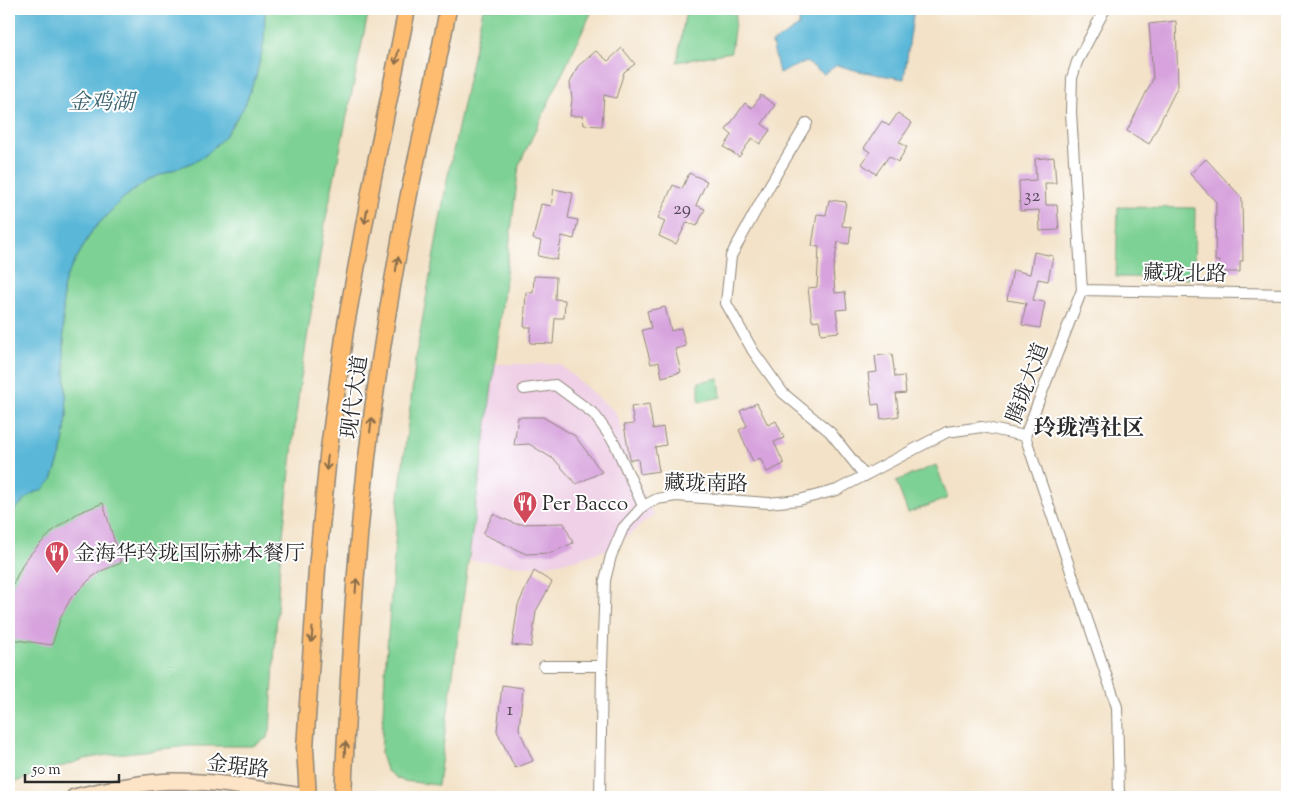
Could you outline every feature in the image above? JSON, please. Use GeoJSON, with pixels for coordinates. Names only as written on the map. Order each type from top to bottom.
{"type":"FeatureCollection","features":[{"type":"Feature","properties":{"kind":"main road","name":"现代大道"},"geometry":{"type":"LineString","coordinates":[[308,797],[305,748],[317,569],[328,456],[345,330],[372,182],[407,9]]}},
{"type":"Feature","properties":{"kind":"main road","name":"现代大道"},"geometry":{"type":"LineString","coordinates":[[343,797],[358,548],[374,404],[410,191],[448,9]]}},
{"type":"Feature","properties":{"kind":"main road","name":"金琚路"},"geometry":{"type":"LineString","coordinates":[[74,797],[123,786],[174,782],[233,785],[308,797]]}},
{"type":"Feature","properties":{"kind":"street","name":"腾珑大道"},"geometry":{"type":"LineString","coordinates":[[1105,9],[1077,62],[1072,78],[1071,112],[1082,290],[1025,436],[1117,707],[1119,797]]}},
{"type":"Feature","properties":{"kind":"street"},"geometry":{"type":"LineString","coordinates":[[808,123],[771,183],[731,256],[726,303],[753,351],[783,393],[830,432],[865,476]]}},
{"type":"Feature","properties":{"kind":"street","name":"藏珑北路"},"geometry":{"type":"LineString","coordinates":[[1082,290],[1287,294]]}},
{"type":"Feature","properties":{"kind":"street"},"geometry":{"type":"LineString","coordinates":[[524,389],[555,385],[594,414],[614,442],[643,506]]}},
{"type":"Feature","properties":{"kind":"street","name":"藏珑南路"},"geometry":{"type":"LineString","coordinates":[[600,797],[605,580],[611,556],[623,528],[643,506],[657,499],[676,496],[768,503],[799,500],[837,490],[947,432],[982,427],[1025,436]]}},
{"type":"Feature","properties":{"kind":"street"},"geometry":{"type":"LineString","coordinates":[[544,666],[602,666]]}},
{"type":"Feature","properties":{"kind":"shaded area"},"geometry":{"type":"Polygon","coordinates":[[[495,364],[559,364],[616,413],[637,480],[654,516],[614,547],[579,559],[547,565],[520,566],[469,560],[495,364]]]}},
{"type":"Feature","properties":{"kind":"green space"},"geometry":{"type":"Polygon","coordinates":[[[265,9],[369,9],[325,223],[299,390],[280,562],[270,731],[267,738],[253,746],[188,746],[107,755],[85,759],[9,784],[9,515],[31,494],[42,490],[52,480],[62,451],[67,416],[63,324],[63,290],[66,277],[92,231],[121,200],[148,180],[198,160],[225,136],[244,107],[256,76],[264,42],[265,9]]]}},
{"type":"Feature","properties":{"kind":"green space"},"geometry":{"type":"Polygon","coordinates":[[[483,9],[593,9],[519,165],[495,364],[438,785],[403,781],[386,770],[381,754],[385,673],[398,505],[417,350],[447,180],[483,9]]]}},
{"type":"Feature","properties":{"kind":"green space"},"geometry":{"type":"Polygon","coordinates":[[[686,9],[722,9],[736,15],[731,52],[677,62],[686,9]]]}},
{"type":"Feature","properties":{"kind":"green space"},"geometry":{"type":"Polygon","coordinates":[[[1118,207],[1195,208],[1194,278],[1116,277],[1118,207]]]}},
{"type":"Feature","properties":{"kind":"green space"},"geometry":{"type":"Polygon","coordinates":[[[719,378],[721,397],[699,402],[699,382],[719,378]]]}},
{"type":"Feature","properties":{"kind":"green space"},"geometry":{"type":"Polygon","coordinates":[[[936,465],[948,498],[908,513],[896,481],[936,465]]]}},
{"type":"Feature","properties":{"kind":"water","name":"金鸡湖"},"geometry":{"type":"Polygon","coordinates":[[[9,9],[265,9],[264,42],[256,76],[244,107],[225,136],[198,160],[148,180],[121,200],[92,231],[66,277],[63,290],[63,324],[67,416],[62,451],[52,480],[42,490],[31,494],[9,515],[9,9]]]}},
{"type":"Feature","properties":{"kind":"water"},"geometry":{"type":"Polygon","coordinates":[[[799,9],[914,9],[904,79],[858,71],[837,65],[824,74],[806,62],[779,73],[772,43],[799,26],[799,9]]]}},
{"type":"Feature","properties":{"kind":"building"},"geometry":{"type":"Polygon","coordinates":[[[1176,21],[1178,86],[1149,144],[1127,131],[1153,79],[1149,24],[1176,21]]]}},
{"type":"Feature","properties":{"kind":"building"},"geometry":{"type":"Polygon","coordinates":[[[622,48],[635,64],[624,72],[616,98],[604,95],[602,126],[584,125],[583,116],[570,116],[572,99],[570,83],[578,66],[596,51],[608,61],[622,48]]]}},
{"type":"Feature","properties":{"kind":"building"},"geometry":{"type":"Polygon","coordinates":[[[761,95],[775,105],[762,124],[770,130],[760,144],[752,138],[739,157],[724,147],[732,135],[726,130],[745,103],[752,108],[761,95]]]}},
{"type":"Feature","properties":{"kind":"building"},"geometry":{"type":"Polygon","coordinates":[[[898,113],[912,123],[899,142],[907,147],[898,162],[889,156],[876,174],[862,164],[870,152],[864,148],[882,121],[889,126],[898,113]]]}},
{"type":"Feature","properties":{"kind":"building"},"geometry":{"type":"Polygon","coordinates":[[[1054,157],[1056,183],[1045,183],[1046,205],[1057,205],[1059,230],[1040,231],[1039,210],[1020,211],[1019,181],[1036,180],[1035,159],[1054,157]]]}},
{"type":"Feature","properties":{"kind":"building"},"geometry":{"type":"Polygon","coordinates":[[[1206,159],[1242,198],[1243,261],[1240,261],[1240,272],[1219,272],[1219,261],[1215,261],[1216,202],[1190,174],[1206,159]]]}},
{"type":"Feature","properties":{"kind":"building"},"geometry":{"type":"Polygon","coordinates":[[[689,173],[707,181],[696,205],[705,209],[697,226],[687,222],[676,244],[659,236],[665,221],[658,218],[673,185],[682,189],[689,173]]]}},
{"type":"Feature","properties":{"kind":"building"},"geometry":{"type":"Polygon","coordinates":[[[554,189],[573,193],[568,218],[578,220],[574,239],[562,236],[557,260],[538,256],[541,241],[533,239],[541,204],[551,206],[554,189]]]}},
{"type":"Feature","properties":{"kind":"building"},"geometry":{"type":"Polygon","coordinates":[[[829,200],[846,202],[842,226],[851,227],[849,244],[838,242],[833,269],[835,293],[845,292],[847,309],[836,310],[839,332],[821,334],[819,320],[812,321],[808,288],[817,287],[819,247],[812,246],[817,214],[826,215],[829,200]]]}},
{"type":"Feature","properties":{"kind":"building"},"geometry":{"type":"Polygon","coordinates":[[[1034,252],[1053,256],[1048,281],[1038,279],[1033,300],[1045,302],[1040,328],[1022,325],[1026,303],[1007,300],[1013,270],[1030,274],[1034,252]]]}},
{"type":"Feature","properties":{"kind":"building"},"geometry":{"type":"Polygon","coordinates":[[[534,276],[556,277],[555,299],[565,300],[564,318],[555,318],[553,344],[530,343],[531,327],[524,327],[526,292],[533,293],[534,276]]]}},
{"type":"Feature","properties":{"kind":"building"},"geometry":{"type":"Polygon","coordinates":[[[665,307],[671,331],[681,328],[686,346],[675,349],[681,372],[662,377],[659,362],[651,364],[642,330],[651,328],[647,311],[665,307]]]}},
{"type":"Feature","properties":{"kind":"building"},"geometry":{"type":"Polygon","coordinates":[[[892,354],[895,377],[904,376],[906,393],[896,394],[899,416],[881,419],[879,404],[872,405],[868,373],[877,372],[875,356],[892,354]]]}},
{"type":"Feature","properties":{"kind":"building"},"geometry":{"type":"Polygon","coordinates":[[[757,403],[768,425],[776,421],[784,438],[774,442],[784,464],[767,472],[760,458],[753,462],[739,430],[747,426],[740,411],[757,403]]]}},
{"type":"Feature","properties":{"kind":"building"},"geometry":{"type":"Polygon","coordinates":[[[649,404],[653,429],[663,427],[666,445],[655,447],[659,471],[640,474],[638,459],[630,460],[624,425],[634,424],[631,407],[649,404]]]}},
{"type":"Feature","properties":{"kind":"building"},"geometry":{"type":"Polygon","coordinates":[[[518,417],[543,417],[575,436],[602,472],[576,484],[555,460],[529,444],[514,445],[518,417]]]}},
{"type":"Feature","properties":{"kind":"building","name":"金海华玲珑国际赫本餐厅"},"geometry":{"type":"Polygon","coordinates":[[[103,503],[121,563],[101,571],[91,578],[71,598],[61,616],[52,645],[9,639],[9,592],[24,562],[56,528],[78,513],[103,503]]]}},
{"type":"Feature","properties":{"kind":"building"},"geometry":{"type":"Polygon","coordinates":[[[493,514],[516,524],[564,523],[573,543],[551,553],[526,554],[483,534],[493,514]]]}},
{"type":"Feature","properties":{"kind":"building"},"geometry":{"type":"Polygon","coordinates":[[[534,571],[552,582],[536,611],[531,647],[512,645],[518,605],[534,571]]]}},
{"type":"Feature","properties":{"kind":"building"},"geometry":{"type":"Polygon","coordinates":[[[502,685],[523,688],[519,729],[533,761],[515,768],[497,731],[502,685]]]}},
{"type":"Feature","properties":{"kind":"place","name":"Per Bacco"},"geometry":{"type":"Point","coordinates":[525,524]}},
{"type":"Feature","properties":{"kind":"place","name":"金海华玲珑国际赫本餐厅"},"geometry":{"type":"Point","coordinates":[57,574]}},
{"type":"Feature","properties":{"kind":"district","name":"玲珑湾社区"},"geometry":{"type":"Point","coordinates":[1089,427]}}]}
